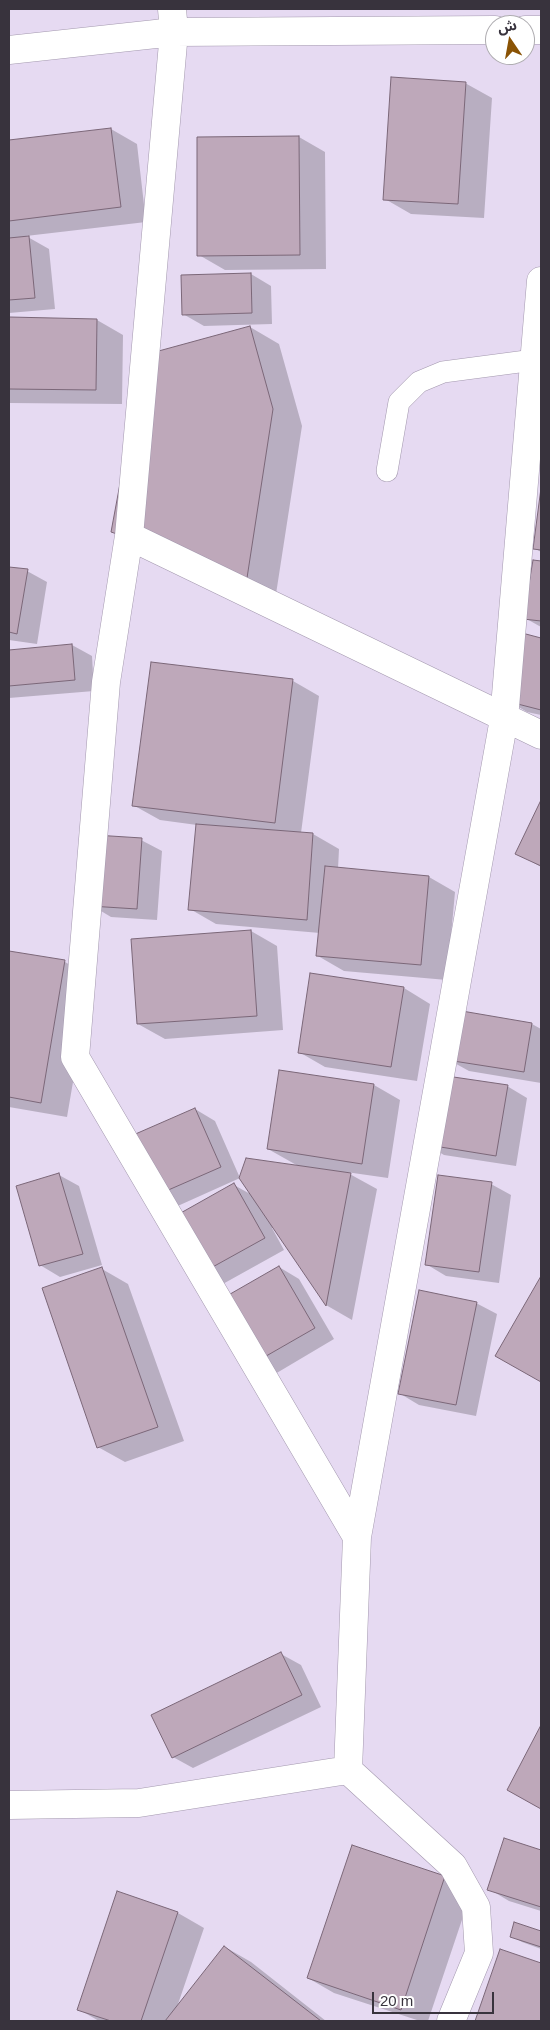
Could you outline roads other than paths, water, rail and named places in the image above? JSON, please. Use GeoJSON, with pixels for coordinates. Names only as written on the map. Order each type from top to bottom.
{"type":"FeatureCollection","features":[{"type":"Feature","properties":{"kind":"street"},"geometry":{"type":"LineString","coordinates":[[9,50],[173,20],[485,30]]}},
{"type":"Feature","properties":{"kind":"street"},"geometry":{"type":"LineString","coordinates":[[173,20],[129,536],[106,682],[75,1057],[357,1537]]}},
{"type":"Feature","properties":{"kind":"street"},"geometry":{"type":"LineString","coordinates":[[348,1770],[357,1537],[504,719],[541,280]]}},
{"type":"Feature","properties":{"kind":"street"},"geometry":{"type":"LineString","coordinates":[[129,536],[504,719],[541,735]]}},
{"type":"Feature","properties":{"kind":"street"},"geometry":{"type":"LineString","coordinates":[[9,1805],[140,1803],[348,1770]]}},
{"type":"Feature","properties":{"kind":"street"},"geometry":{"type":"LineString","coordinates":[[348,1770],[454,1866],[476,1907],[479,1953],[451,2021]]}},
{"type":"Feature","properties":{"kind":"lane"},"geometry":{"type":"LineString","coordinates":[[387,471],[398,402],[419,382],[443,372],[534,360]]}}]}
